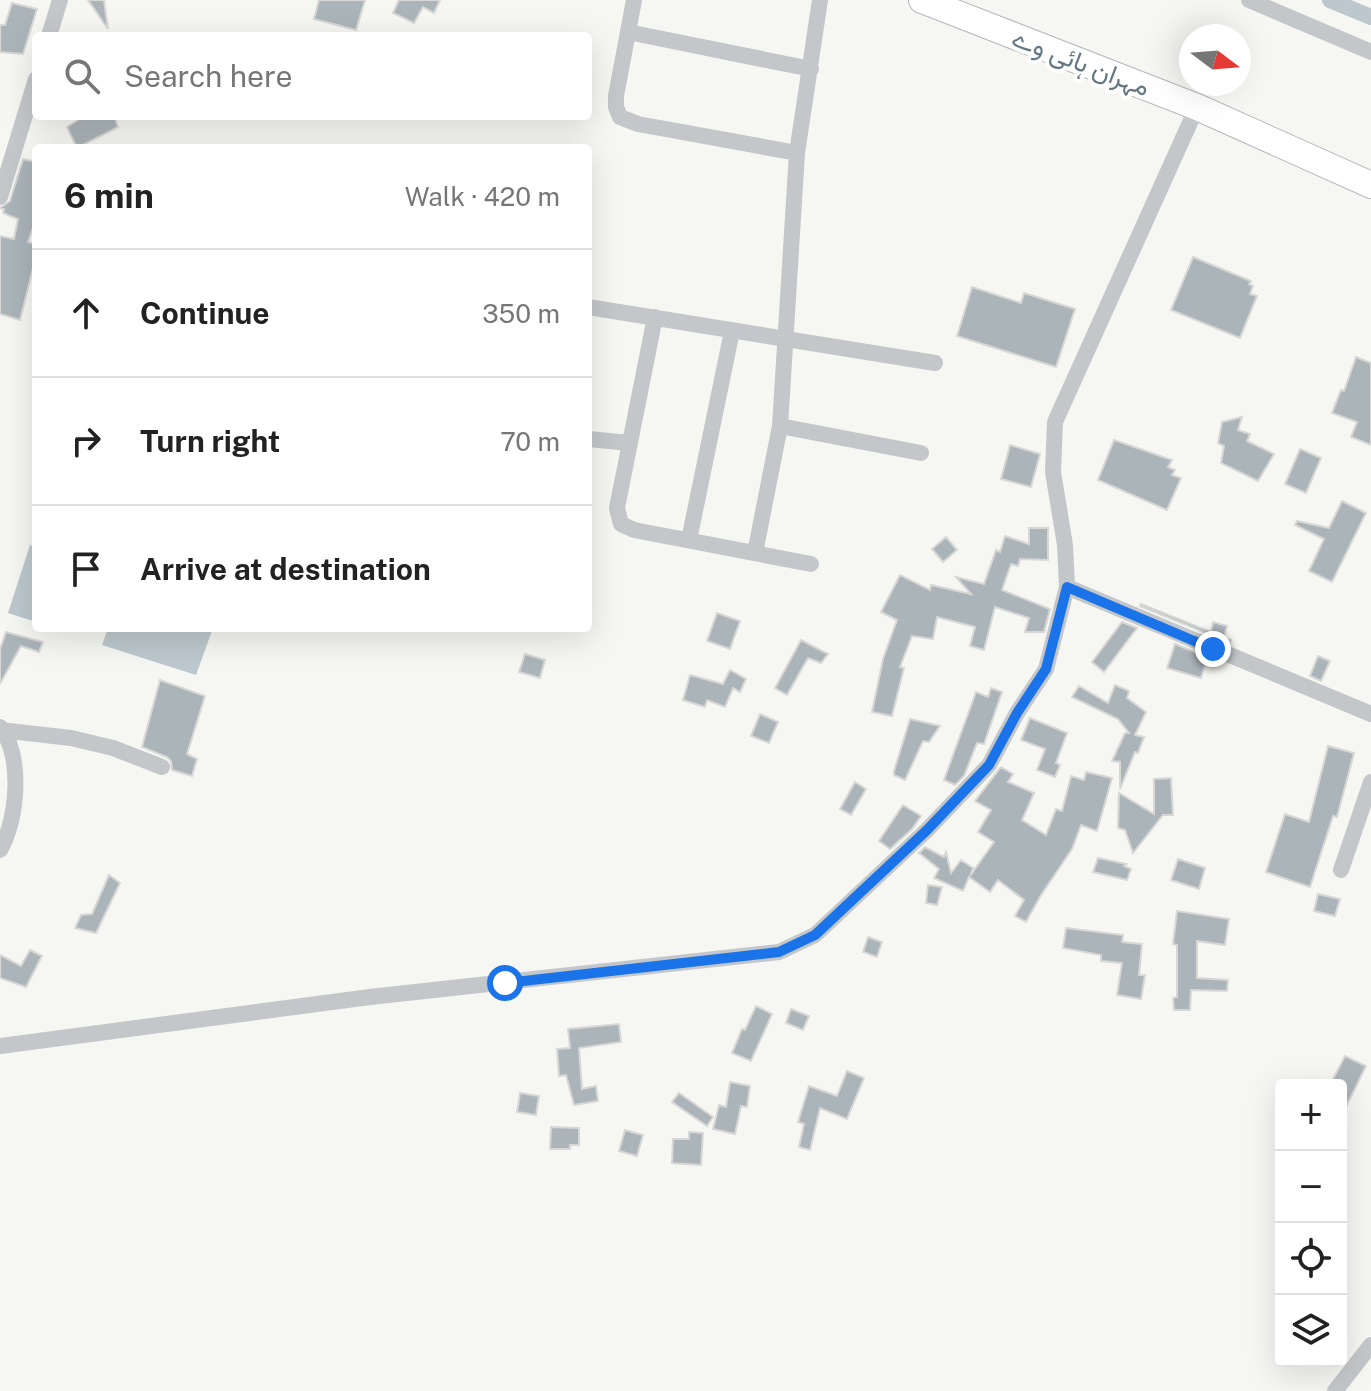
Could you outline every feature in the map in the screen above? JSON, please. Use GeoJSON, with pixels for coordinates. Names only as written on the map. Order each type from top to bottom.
{"type":"FeatureCollection","features":[{"type":"Feature","properties":{"kind":"main road","name":"مہران ہائی وے"},"geometry":{"type":"LineString","coordinates":[[922,0],[1197,107],[1371,185]]}},
{"type":"Feature","properties":{"kind":"street"},"geometry":{"type":"LineString","coordinates":[[50,32],[60,0]]}},
{"type":"Feature","properties":{"kind":"street"},"geometry":{"type":"LineString","coordinates":[[634,0],[616,96],[620,117],[638,124],[797,153]]}},
{"type":"Feature","properties":{"kind":"street"},"geometry":{"type":"LineString","coordinates":[[755,553],[780,426],[797,153],[820,0]]}},
{"type":"Feature","properties":{"kind":"street"},"geometry":{"type":"LineString","coordinates":[[1249,0],[1371,52]]}},
{"type":"Feature","properties":{"kind":"street"},"geometry":{"type":"LineString","coordinates":[[628,32],[811,69]]}},
{"type":"Feature","properties":{"kind":"street"},"geometry":{"type":"LineString","coordinates":[[0,197],[32,92]]}},
{"type":"Feature","properties":{"kind":"street"},"geometry":{"type":"LineString","coordinates":[[0,1046],[370,997],[779,952],[815,935],[927,830],[989,765],[1017,713],[1046,669],[1067,587],[1065,545],[1053,472],[1055,422],[1197,107]]}},
{"type":"Feature","properties":{"kind":"street"},"geometry":{"type":"LineString","coordinates":[[592,308],[935,363]]}},
{"type":"Feature","properties":{"kind":"street"},"geometry":{"type":"LineString","coordinates":[[655,317],[617,508],[621,524],[634,530],[811,564]]}},
{"type":"Feature","properties":{"kind":"street"},"geometry":{"type":"LineString","coordinates":[[689,540],[732,331]]}},
{"type":"Feature","properties":{"kind":"street"},"geometry":{"type":"LineString","coordinates":[[780,426],[921,453]]}},
{"type":"Feature","properties":{"kind":"street"},"geometry":{"type":"LineString","coordinates":[[592,439],[630,443]]}},
{"type":"Feature","properties":{"kind":"street"},"geometry":{"type":"LineString","coordinates":[[1067,587],[1371,714]]}},
{"type":"Feature","properties":{"kind":"street"},"geometry":{"type":"LineString","coordinates":[[1,729],[71,738],[113,748],[162,767]]}},
{"type":"Feature","properties":{"kind":"street"},"geometry":{"type":"LineString","coordinates":[[0,850],[10,834],[15,790],[14,758],[1,729]]}},
{"type":"Feature","properties":{"kind":"street"},"geometry":{"type":"LineString","coordinates":[[1341,870],[1371,782]]}},
{"type":"Feature","properties":{"kind":"street"},"geometry":{"type":"LineString","coordinates":[[1335,1391],[1371,1345]]}},
{"type":"Feature","properties":{"kind":"shaded area"},"geometry":{"type":"Polygon","coordinates":[[[30,545],[32,546],[32,621],[8,613],[30,545]]]}},
{"type":"Feature","properties":{"kind":"shaded area"},"geometry":{"type":"Polygon","coordinates":[[[107,632],[212,632],[196,675],[102,645],[107,632]]]}},
{"type":"Feature","properties":{"kind":"building"},"geometry":{"type":"Polygon","coordinates":[[[88,0],[104,0],[108,29],[88,0]]]}},
{"type":"Feature","properties":{"kind":"building"},"geometry":{"type":"Polygon","coordinates":[[[319,0],[365,0],[356,30],[314,19],[319,0]]]}},
{"type":"Feature","properties":{"kind":"building"},"geometry":{"type":"Polygon","coordinates":[[[399,0],[440,0],[434,13],[423,7],[414,23],[393,13],[399,0]]]}},
{"type":"Feature","properties":{"kind":"building"},"geometry":{"type":"Polygon","coordinates":[[[12,3],[37,9],[23,54],[0,52],[0,25],[5,25],[12,3]]]}},
{"type":"Feature","properties":{"kind":"building"},"geometry":{"type":"Polygon","coordinates":[[[78,120],[115,120],[118,127],[85,144],[75,144],[67,127],[78,120]]]}},
{"type":"Feature","properties":{"kind":"building"},"geometry":{"type":"Polygon","coordinates":[[[23,159],[32,161],[32,230],[28,242],[32,243],[32,272],[20,320],[0,314],[0,236],[14,239],[18,219],[3,213],[4,209],[0,208],[10,201],[23,159]]]}},
{"type":"Feature","properties":{"kind":"building"},"geometry":{"type":"Polygon","coordinates":[[[1193,257],[1251,281],[1250,294],[1257,296],[1240,338],[1171,310],[1193,257]]]}},
{"type":"Feature","properties":{"kind":"building"},"geometry":{"type":"Polygon","coordinates":[[[972,287],[1021,303],[1024,293],[1075,309],[1056,367],[957,336],[972,287]]]}},
{"type":"Feature","properties":{"kind":"building"},"geometry":{"type":"Polygon","coordinates":[[[1356,357],[1371,363],[1371,445],[1351,437],[1357,422],[1332,413],[1356,357]]]}},
{"type":"Feature","properties":{"kind":"building"},"geometry":{"type":"Polygon","coordinates":[[[1242,417],[1238,430],[1250,434],[1247,441],[1274,454],[1258,481],[1221,463],[1224,446],[1218,443],[1222,422],[1242,417]]]}},
{"type":"Feature","properties":{"kind":"building"},"geometry":{"type":"Polygon","coordinates":[[[1114,440],[1172,460],[1168,467],[1175,470],[1172,475],[1181,478],[1167,510],[1098,480],[1114,440]]]}},
{"type":"Feature","properties":{"kind":"building"},"geometry":{"type":"Polygon","coordinates":[[[1010,445],[1040,454],[1031,487],[1001,479],[1010,445]]]}},
{"type":"Feature","properties":{"kind":"building"},"geometry":{"type":"Polygon","coordinates":[[[1300,449],[1321,458],[1306,493],[1285,484],[1300,449]]]}},
{"type":"Feature","properties":{"kind":"building"},"geometry":{"type":"Polygon","coordinates":[[[1342,501],[1366,513],[1332,582],[1309,571],[1324,539],[1295,525],[1297,521],[1329,528],[1342,501]]]}},
{"type":"Feature","properties":{"kind":"building"},"geometry":{"type":"Polygon","coordinates":[[[1029,528],[1048,528],[1048,560],[1020,559],[1018,566],[1011,564],[1002,590],[1050,609],[1044,632],[1025,632],[1029,618],[995,607],[984,650],[970,646],[975,627],[937,617],[933,639],[912,636],[900,667],[904,668],[892,716],[872,712],[883,659],[897,620],[881,612],[900,575],[930,590],[931,585],[971,594],[956,577],[984,584],[996,550],[1000,552],[1005,536],[1029,544],[1029,528]]]}},
{"type":"Feature","properties":{"kind":"building"},"geometry":{"type":"Polygon","coordinates":[[[946,537],[957,550],[943,562],[932,549],[946,537]]]}},
{"type":"Feature","properties":{"kind":"building"},"geometry":{"type":"Polygon","coordinates":[[[1140,606],[1211,632],[1213,622],[1227,626],[1224,638],[1231,640],[1230,643],[1140,606]]]}},
{"type":"Feature","properties":{"kind":"building"},"geometry":{"type":"Polygon","coordinates":[[[717,613],[740,621],[730,649],[707,641],[717,613]]]}},
{"type":"Feature","properties":{"kind":"building"},"geometry":{"type":"Polygon","coordinates":[[[1122,622],[1137,628],[1104,672],[1092,662],[1122,622]]]}},
{"type":"Feature","properties":{"kind":"building"},"geometry":{"type":"Polygon","coordinates":[[[6,632],[43,642],[39,652],[21,646],[0,684],[0,649],[6,632]]]}},
{"type":"Feature","properties":{"kind":"building"},"geometry":{"type":"Polygon","coordinates":[[[801,640],[828,654],[821,663],[808,658],[787,695],[775,688],[801,640]]]}},
{"type":"Feature","properties":{"kind":"building"},"geometry":{"type":"Polygon","coordinates":[[[1175,644],[1207,657],[1201,678],[1167,668],[1175,644]]]}},
{"type":"Feature","properties":{"kind":"building"},"geometry":{"type":"Polygon","coordinates":[[[525,654],[545,660],[540,678],[519,672],[525,654]]]}},
{"type":"Feature","properties":{"kind":"building"},"geometry":{"type":"Polygon","coordinates":[[[1318,656],[1330,661],[1321,681],[1310,676],[1318,656]]]}},
{"type":"Feature","properties":{"kind":"building"},"geometry":{"type":"Polygon","coordinates":[[[730,670],[746,679],[740,692],[733,688],[725,707],[707,700],[705,707],[683,700],[690,675],[723,684],[730,670]]]}},
{"type":"Feature","properties":{"kind":"building"},"geometry":{"type":"Polygon","coordinates":[[[160,680],[205,696],[187,754],[197,759],[192,776],[172,770],[167,757],[142,747],[160,680]]]}},
{"type":"Feature","properties":{"kind":"building"},"geometry":{"type":"Polygon","coordinates":[[[1115,685],[1129,691],[1127,698],[1146,712],[1135,735],[1144,737],[1120,789],[1120,762],[1112,761],[1125,733],[1129,733],[1118,719],[1072,697],[1079,686],[1108,703],[1115,685]]]}},
{"type":"Feature","properties":{"kind":"building"},"geometry":{"type":"Polygon","coordinates":[[[991,688],[1002,692],[984,744],[977,743],[964,776],[955,785],[944,780],[976,692],[988,697],[991,688]]]}},
{"type":"Feature","properties":{"kind":"building"},"geometry":{"type":"Polygon","coordinates":[[[760,714],[778,722],[769,743],[751,736],[760,714]]]}},
{"type":"Feature","properties":{"kind":"building"},"geometry":{"type":"Polygon","coordinates":[[[1030,718],[1067,733],[1056,763],[1060,765],[1055,777],[1037,770],[1045,749],[1021,740],[1030,718]]]}},
{"type":"Feature","properties":{"kind":"building"},"geometry":{"type":"Polygon","coordinates":[[[910,719],[940,726],[929,742],[923,741],[905,780],[894,775],[894,771],[910,719]]]}},
{"type":"Feature","properties":{"kind":"building"},"geometry":{"type":"Polygon","coordinates":[[[1328,746],[1354,753],[1337,817],[1333,816],[1310,887],[1266,872],[1285,814],[1309,822],[1328,746]]]}},
{"type":"Feature","properties":{"kind":"building"},"geometry":{"type":"Polygon","coordinates":[[[1001,767],[1013,774],[1008,782],[1034,793],[1022,820],[1046,835],[1056,809],[1062,811],[1071,776],[1084,780],[1086,772],[1112,778],[1097,831],[1081,825],[1072,849],[1026,922],[1015,916],[1024,900],[998,880],[990,892],[969,877],[963,891],[934,878],[939,869],[919,853],[925,847],[944,857],[946,852],[951,873],[961,860],[973,868],[970,876],[994,842],[978,832],[991,810],[975,801],[1001,767]]]}},
{"type":"Feature","properties":{"kind":"building"},"geometry":{"type":"Polygon","coordinates":[[[1171,778],[1173,815],[1163,815],[1133,853],[1125,830],[1118,828],[1119,793],[1154,814],[1154,779],[1171,778]]]}},
{"type":"Feature","properties":{"kind":"building"},"geometry":{"type":"Polygon","coordinates":[[[855,782],[866,789],[851,815],[840,809],[855,782]]]}},
{"type":"Feature","properties":{"kind":"building"},"geometry":{"type":"Polygon","coordinates":[[[903,805],[921,816],[890,849],[879,841],[903,805]]]}},
{"type":"Feature","properties":{"kind":"building"},"geometry":{"type":"Polygon","coordinates":[[[1098,858],[1126,864],[1124,866],[1131,869],[1127,880],[1093,872],[1098,858]]]}},
{"type":"Feature","properties":{"kind":"building"},"geometry":{"type":"Polygon","coordinates":[[[1178,859],[1205,868],[1199,889],[1171,880],[1178,859]]]}},
{"type":"Feature","properties":{"kind":"building"},"geometry":{"type":"Polygon","coordinates":[[[109,875],[120,883],[96,933],[75,928],[81,915],[92,914],[109,875]]]}},
{"type":"Feature","properties":{"kind":"building"},"geometry":{"type":"Polygon","coordinates":[[[928,885],[942,887],[937,905],[926,903],[928,885]]]}},
{"type":"Feature","properties":{"kind":"building"},"geometry":{"type":"Polygon","coordinates":[[[1318,894],[1340,899],[1335,916],[1314,911],[1318,894]]]}},
{"type":"Feature","properties":{"kind":"building"},"geometry":{"type":"Polygon","coordinates":[[[1177,911],[1229,919],[1225,945],[1197,941],[1197,978],[1228,980],[1227,991],[1191,990],[1190,1010],[1174,1010],[1177,945],[1173,944],[1177,911]]]}},
{"type":"Feature","properties":{"kind":"building"},"geometry":{"type":"Polygon","coordinates":[[[1066,928],[1123,935],[1122,942],[1142,944],[1139,975],[1145,975],[1141,999],[1117,995],[1122,963],[1101,961],[1101,955],[1063,948],[1066,928]]]}},
{"type":"Feature","properties":{"kind":"building"},"geometry":{"type":"Polygon","coordinates":[[[868,937],[882,942],[877,957],[863,952],[868,937]]]}},
{"type":"Feature","properties":{"kind":"building"},"geometry":{"type":"Polygon","coordinates":[[[30,950],[42,956],[26,987],[0,978],[0,955],[21,966],[30,950]]]}},
{"type":"Feature","properties":{"kind":"building"},"geometry":{"type":"Polygon","coordinates":[[[756,1006],[772,1014],[751,1061],[732,1053],[756,1006]]]}},
{"type":"Feature","properties":{"kind":"building"},"geometry":{"type":"Polygon","coordinates":[[[791,1009],[809,1016],[803,1030],[786,1023],[791,1009]]]}},
{"type":"Feature","properties":{"kind":"building"},"geometry":{"type":"Polygon","coordinates":[[[619,1024],[621,1042],[579,1048],[582,1089],[596,1086],[598,1101],[574,1105],[566,1075],[559,1076],[557,1049],[570,1048],[568,1029],[619,1024]]]}},
{"type":"Feature","properties":{"kind":"building"},"geometry":{"type":"Polygon","coordinates":[[[1345,1056],[1366,1066],[1347,1105],[1347,1079],[1333,1079],[1345,1056]]]}},
{"type":"Feature","properties":{"kind":"building"},"geometry":{"type":"Polygon","coordinates":[[[847,1071],[864,1078],[847,1119],[820,1108],[810,1150],[799,1147],[804,1124],[798,1122],[809,1086],[837,1096],[847,1071]]]}},
{"type":"Feature","properties":{"kind":"building"},"geometry":{"type":"Polygon","coordinates":[[[730,1082],[750,1086],[747,1107],[741,1106],[735,1134],[713,1129],[719,1105],[726,1107],[730,1082]]]}},
{"type":"Feature","properties":{"kind":"building"},"geometry":{"type":"Polygon","coordinates":[[[520,1093],[539,1096],[536,1115],[517,1112],[520,1093]]]}},
{"type":"Feature","properties":{"kind":"building"},"geometry":{"type":"Polygon","coordinates":[[[679,1093],[713,1117],[707,1126],[672,1102],[679,1093]]]}},
{"type":"Feature","properties":{"kind":"building"},"geometry":{"type":"Polygon","coordinates":[[[551,1127],[579,1128],[579,1145],[570,1145],[570,1149],[550,1149],[551,1127]]]}},
{"type":"Feature","properties":{"kind":"building"},"geometry":{"type":"Polygon","coordinates":[[[625,1130],[643,1135],[637,1156],[619,1151],[625,1130]]]}},
{"type":"Feature","properties":{"kind":"building"},"geometry":{"type":"Polygon","coordinates":[[[689,1132],[703,1133],[701,1165],[672,1163],[673,1139],[689,1139],[689,1132]]]}},
{"type":"Feature","properties":{"kind":"waterway"},"geometry":{"type":"LineString","coordinates":[[1330,0],[1371,17]]}},
{"type":"Feature","properties":{"kind":"route"},"geometry":{"type":"LineString","coordinates":[[505,983],[779,952],[815,935],[927,830],[989,765],[1017,713],[1046,669],[1067,587],[1213,649]]}}]}
